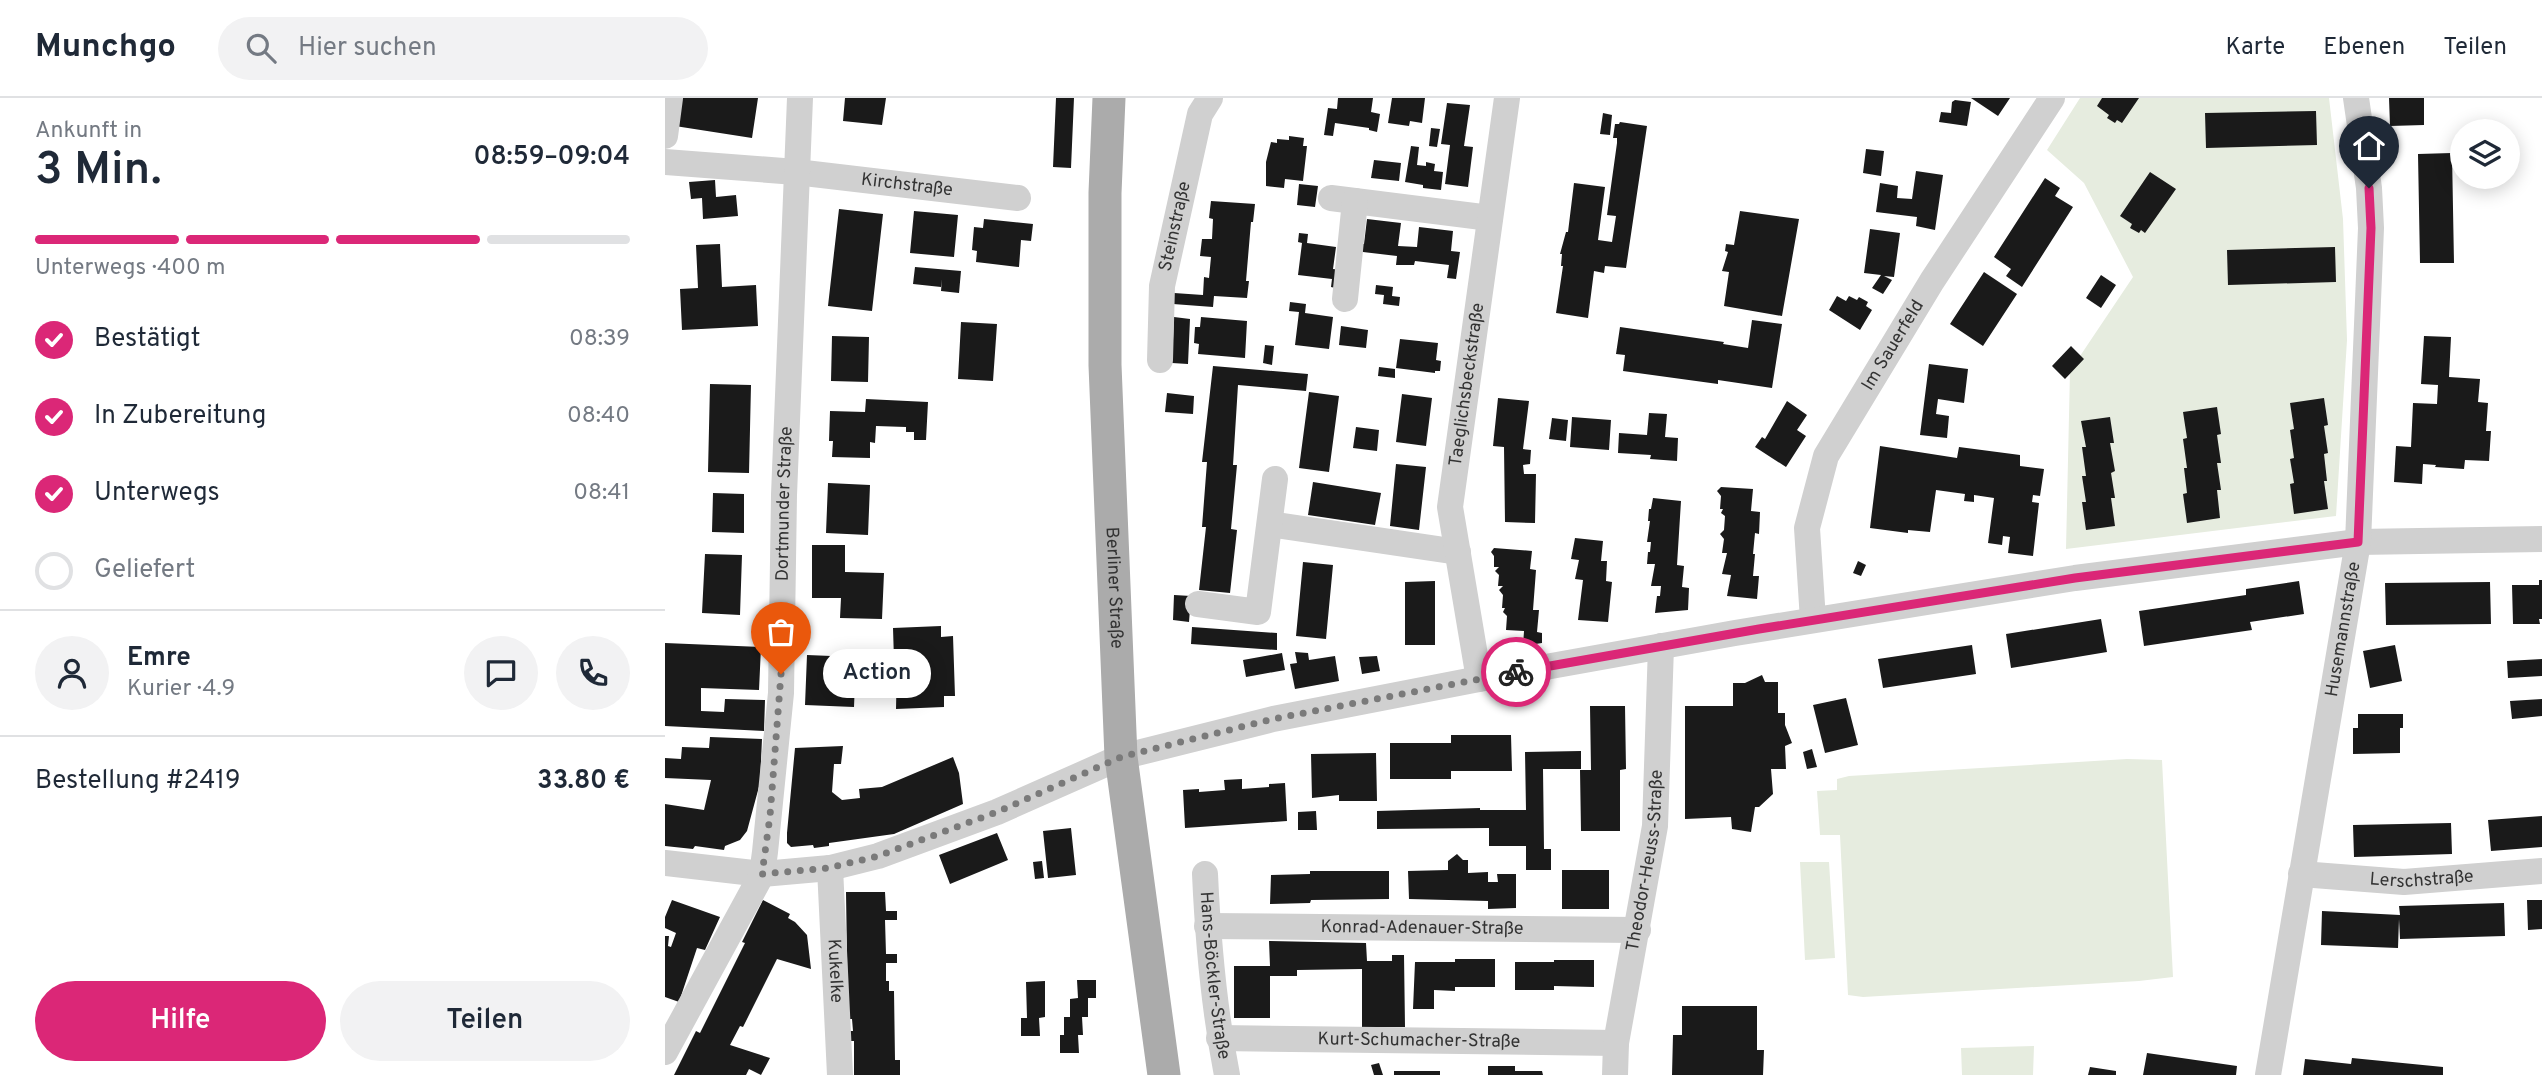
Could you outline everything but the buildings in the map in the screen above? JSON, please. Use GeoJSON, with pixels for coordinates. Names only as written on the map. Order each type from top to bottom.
{"type":"FeatureCollection","features":[{"type":"Feature","properties":{"kind":"main road","name":"Berliner Straße"},"geometry":{"type":"LineString","coordinates":[[1109,98],[1105,193],[1105,365],[1121,757],[1164,1075]]}},
{"type":"Feature","properties":{"kind":"street"},"geometry":{"type":"LineString","coordinates":[[665,136],[670,98]]}},
{"type":"Feature","properties":{"kind":"street","name":"Dortmunder Straße"},"geometry":{"type":"LineString","coordinates":[[665,1052],[762,874],[781,693],[785,481],[800,98]]}},
{"type":"Feature","properties":{"kind":"street","name":"Steinstraße"},"geometry":{"type":"LineString","coordinates":[[1160,360],[1162,286],[1200,114],[1210,98]]}},
{"type":"Feature","properties":{"kind":"street","name":"Taeglichsbeckstraße"},"geometry":{"type":"LineString","coordinates":[[1479,679],[1450,506],[1507,98]]}},
{"type":"Feature","properties":{"kind":"street","name":"Im Sauerfeld"},"geometry":{"type":"LineString","coordinates":[[1813,620],[1807,528],[1826,456],[1932,281],[2052,98]]}},
{"type":"Feature","properties":{"kind":"street","name":"Husemannstraße"},"geometry":{"type":"LineString","coordinates":[[2268,1075],[2358,542],[2371,228],[2369,188],[2356,98]]}},
{"type":"Feature","properties":{"kind":"street","name":"Kirchstraße"},"geometry":{"type":"LineString","coordinates":[[665,162],[796,172],[1018,198]]}},
{"type":"Feature","properties":{"kind":"street"},"geometry":{"type":"LineString","coordinates":[[1345,299],[1343,200],[1490,218]]}},
{"type":"Feature","properties":{"kind":"street"},"geometry":{"type":"LineString","coordinates":[[1198,604],[1270,613],[1270,524],[1275,479]]}},
{"type":"Feature","properties":{"kind":"street"},"geometry":{"type":"LineString","coordinates":[[1270,524],[1458,552]]}},
{"type":"Feature","properties":{"kind":"street"},"geometry":{"type":"LineString","coordinates":[[665,863],[762,874],[829,868],[878,856],[997,812],[1121,757],[1273,719],[1661,646],[2075,578],[2358,542],[2542,539]]}},
{"type":"Feature","properties":{"kind":"street","name":"Theodor-Heuss-Straße"},"geometry":{"type":"LineString","coordinates":[[1615,1075],[1616,1042],[1655,826],[1661,646]]}},
{"type":"Feature","properties":{"kind":"street","name":"Kukelke"},"geometry":{"type":"LineString","coordinates":[[829,868],[840,1075]]}},
{"type":"Feature","properties":{"kind":"street","name":"Lerschstraße"},"geometry":{"type":"LineString","coordinates":[[2301,874],[2404,882],[2542,871]]}},
{"type":"Feature","properties":{"kind":"street","name":"Hans-Böckler-Straße"},"geometry":{"type":"LineString","coordinates":[[1205,874],[1207,926],[1219,1038],[1227,1075]]}},
{"type":"Feature","properties":{"kind":"street","name":"Konrad-Adenauer-Straße"},"geometry":{"type":"LineString","coordinates":[[1207,926],[1638,930]]}},
{"type":"Feature","properties":{"kind":"street","name":"Kurt-Schumacher-Straße"},"geometry":{"type":"LineString","coordinates":[[1219,1038],[1616,1042]]}},
{"type":"Feature","properties":{"kind":"shaded area"},"geometry":{"type":"Polygon","coordinates":[[[2080,98],[2329,98],[2343,219],[2347,340],[2336,516],[2066,549],[2070,371],[2133,277],[2084,183],[2047,150],[2080,98]]]}},
{"type":"Feature","properties":{"kind":"shaded area"},"geometry":{"type":"Polygon","coordinates":[[[2127,759],[2162,760],[2173,977],[1863,997],[1848,995],[1840,835],[1820,835],[1817,791],[1837,790],[1837,779],[1849,776],[2127,759]]]}},
{"type":"Feature","properties":{"kind":"shaded area"},"geometry":{"type":"Polygon","coordinates":[[[1800,862],[1829,862],[1835,958],[1805,960],[1800,862]]]}},
{"type":"Feature","properties":{"kind":"shaded area"},"geometry":{"type":"Polygon","coordinates":[[[2034,1046],[2033,1075],[1962,1075],[1961,1048],[2034,1046]]]}},
{"type":"Feature","properties":{"kind":"way so far"},"geometry":{"type":"LineString","coordinates":[[781,674],[770,816],[762,874],[829,868],[878,856],[997,812],[1121,757],[1273,719],[1516,672]]}},
{"type":"Feature","properties":{"kind":"place","name":"Action"},"geometry":{"type":"Point","coordinates":[781,674]}},
{"type":"Feature","properties":{"kind":"route"},"geometry":{"type":"LineString","coordinates":[[1516,672],[1759,629],[2075,578],[2358,542],[2371,228],[2369,188]]}}]}
